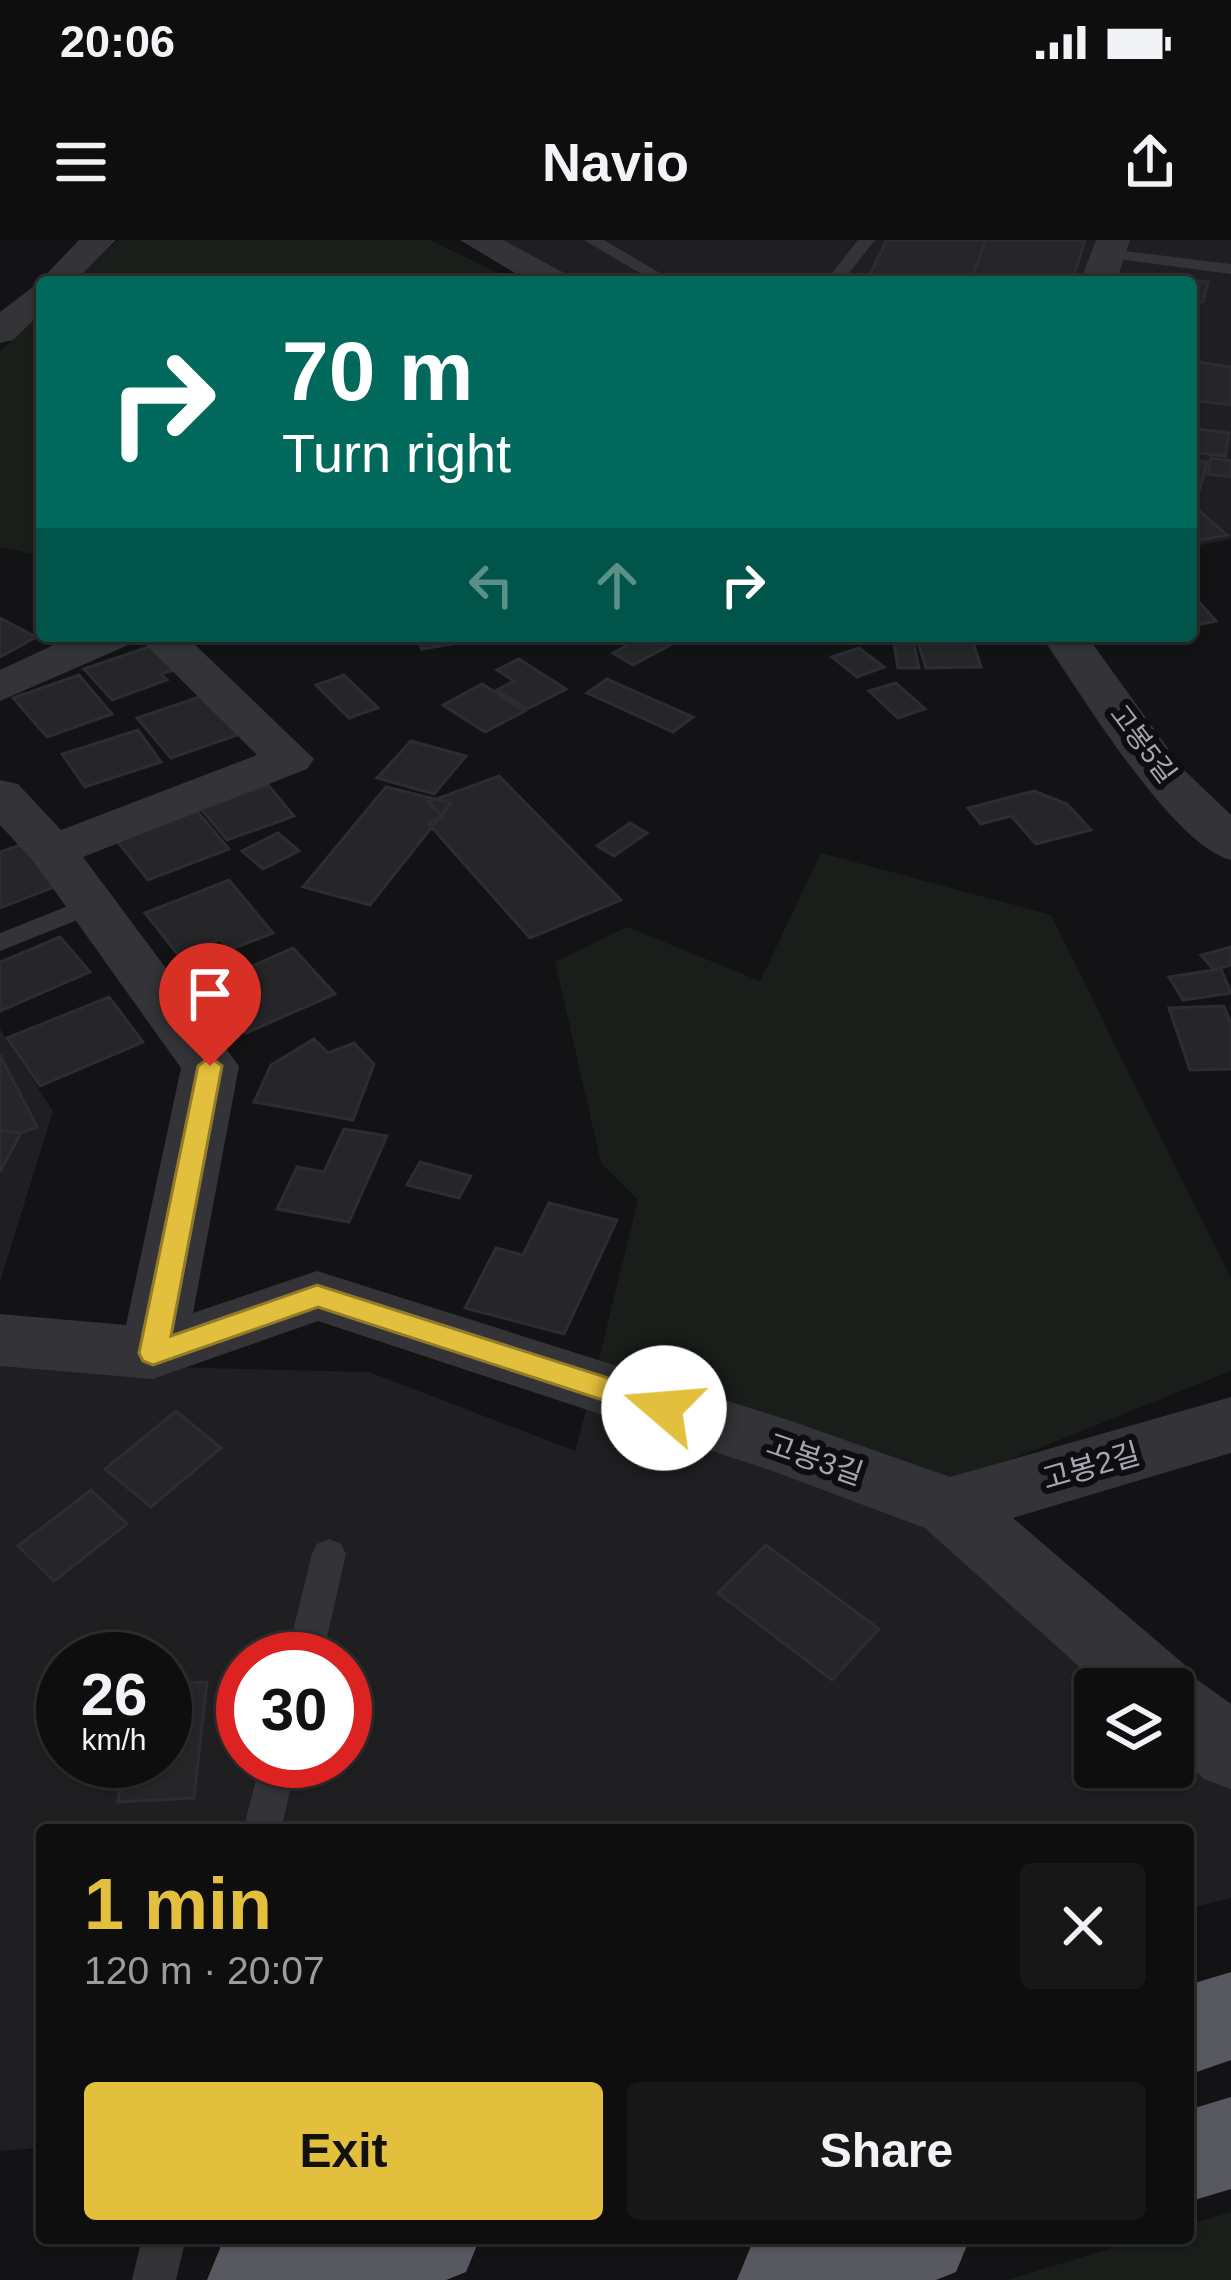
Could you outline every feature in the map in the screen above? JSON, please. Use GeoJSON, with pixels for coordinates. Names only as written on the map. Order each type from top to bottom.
{"type":"FeatureCollection","features":[{"type":"Feature","properties":{"kind":"highway"},"geometry":{"type":"LineString","coordinates":[[1194,2028],[1231,2016]]}},
{"type":"Feature","properties":{"kind":"highway"},"geometry":{"type":"LineString","coordinates":[[1194,2154],[1231,2143]]}},
{"type":"Feature","properties":{"kind":"highway"},"geometry":{"type":"LineString","coordinates":[[255,2280],[407,2244]]}},
{"type":"Feature","properties":{"kind":"highway"},"geometry":{"type":"LineString","coordinates":[[785,2280],[902,2244]]}},
{"type":"Feature","properties":{"kind":"street"},"geometry":{"type":"LineString","coordinates":[[60,276],[99,240]]}},
{"type":"Feature","properties":{"kind":"street"},"geometry":{"type":"LineString","coordinates":[[477,240],[545,276]]}},
{"type":"Feature","properties":{"kind":"street"},"geometry":{"type":"LineString","coordinates":[[0,332],[36,299]]}},
{"type":"Feature","properties":{"kind":"street"},"geometry":{"type":"LineString","coordinates":[[0,687],[97,642]]}},
{"type":"Feature","properties":{"kind":"street"},"geometry":{"type":"LineString","coordinates":[[52,851],[290,759],[166,642]]}},
{"type":"Feature","properties":{"kind":"street","name":"고봉5길"},"geometry":{"type":"LineString","coordinates":[[1068,642],[1166,778],[1231,844]]}},
{"type":"Feature","properties":{"kind":"street"},"geometry":{"type":"LineString","coordinates":[[0,795],[52,851],[210,1066],[153,1353]]}},
{"type":"Feature","properties":{"kind":"street","name":"고봉3길"},"geometry":{"type":"LineString","coordinates":[[0,1340],[153,1353],[317,1296],[794,1450],[950,1507],[1134,1668]]}},
{"type":"Feature","properties":{"kind":"street","name":"고봉2길"},"geometry":{"type":"LineString","coordinates":[[950,1507],[1231,1425]]}},
{"type":"Feature","properties":{"kind":"street"},"geometry":{"type":"LineString","coordinates":[[1194,1720],[1231,1753]]}},
{"type":"Feature","properties":{"kind":"lane"},"geometry":{"type":"LineString","coordinates":[[592,240],[656,276]]}},
{"type":"Feature","properties":{"kind":"lane"},"geometry":{"type":"LineString","coordinates":[[838,276],[867,240]]}},
{"type":"Feature","properties":{"kind":"lane"},"geometry":{"type":"LineString","coordinates":[[1106,259],[1231,269]]}},
{"type":"Feature","properties":{"kind":"lane"},"geometry":{"type":"LineString","coordinates":[[0,943],[92,905]]}},
{"type":"Feature","properties":{"kind":"lane"},"geometry":{"type":"LineString","coordinates":[[310,1632],[329,1554]]}},
{"type":"Feature","properties":{"kind":"lane"},"geometry":{"type":"LineString","coordinates":[[263,1824],[272,1788]]}},
{"type":"Feature","properties":{"kind":"lane"},"geometry":{"type":"LineString","coordinates":[[154,2280],[163,2244]]}},
{"type":"Feature","properties":{"kind":"shaded area"},"geometry":{"type":"Polygon","coordinates":[[[118,240],[430,240],[504,276],[79,276],[118,240]]]}},
{"type":"Feature","properties":{"kind":"shaded area"},"geometry":{"type":"Polygon","coordinates":[[[496,240],[1231,240],[1231,539],[1197,546],[1197,276],[563,276],[496,240]]]}},
{"type":"Feature","properties":{"kind":"shaded area"},"geometry":{"type":"Polygon","coordinates":[[[36,318],[36,555],[0,547],[0,351],[36,318]]]}},
{"type":"Feature","properties":{"kind":"shaded area"},"geometry":{"type":"Polygon","coordinates":[[[821,853],[1051,915],[1231,1279],[1231,1371],[960,1480],[595,1375],[638,1200],[601,1163],[555,962],[627,927],[760,981],[821,853]]]}},
{"type":"Feature","properties":{"kind":"shaded area"},"geometry":{"type":"Polygon","coordinates":[[[0,1029],[53,1111],[0,1282],[0,1029]]]}},
{"type":"Feature","properties":{"kind":"shaded area"},"geometry":{"type":"Polygon","coordinates":[[[0,1363],[369,1372],[575,1451],[587,1406],[940,1529],[1107,1668],[1074,1668],[1074,1788],[1194,1788],[1194,1740],[1231,1771],[1231,1898],[1194,1907],[1194,1824],[36,1824],[36,2148],[0,2151],[0,1363]]]}},
{"type":"Feature","properties":{"kind":"shaded area"},"geometry":{"type":"Polygon","coordinates":[[[1231,2212],[1231,2280],[1007,2280],[1125,2244],[1194,2244],[1194,2223],[1231,2212]]]}},
{"type":"Feature","properties":{"kind":"building"},"geometry":{"type":"Polygon","coordinates":[[[887,240],[986,240],[972,276],[869,276],[887,240]]]}},
{"type":"Feature","properties":{"kind":"building"},"geometry":{"type":"Polygon","coordinates":[[[986,240],[1085,240],[1074,276],[972,276],[986,240]]]}},
{"type":"Feature","properties":{"kind":"building"},"geometry":{"type":"Polygon","coordinates":[[[1197,281],[1208,282],[1203,302],[1197,302],[1197,281]]]}},
{"type":"Feature","properties":{"kind":"building"},"geometry":{"type":"Polygon","coordinates":[[[1197,362],[1231,367],[1231,405],[1197,401],[1197,362]]]}},
{"type":"Feature","properties":{"kind":"building"},"geometry":{"type":"Polygon","coordinates":[[[1197,429],[1229,433],[1225,456],[1197,453],[1197,429]]]}},
{"type":"Feature","properties":{"kind":"building"},"geometry":{"type":"Polygon","coordinates":[[[1211,458],[1231,461],[1231,477],[1208,474],[1211,458]]]}},
{"type":"Feature","properties":{"kind":"building"},"geometry":{"type":"Polygon","coordinates":[[[1197,461],[1207,462],[1197,489],[1197,461]]]}},
{"type":"Feature","properties":{"kind":"building"},"geometry":{"type":"Polygon","coordinates":[[[1197,509],[1227,535],[1197,541],[1197,509]]]}},
{"type":"Feature","properties":{"kind":"building"},"geometry":{"type":"Polygon","coordinates":[[[1199,602],[1216,621],[1197,625],[1199,602]]]}},
{"type":"Feature","properties":{"kind":"building"},"geometry":{"type":"Polygon","coordinates":[[[0,618],[36,637],[0,657],[0,618]]]}},
{"type":"Feature","properties":{"kind":"building"},"geometry":{"type":"Polygon","coordinates":[[[418,642],[462,642],[422,649],[418,642]]]}},
{"type":"Feature","properties":{"kind":"building"},"geometry":{"type":"Polygon","coordinates":[[[633,642],[676,642],[633,665],[613,653],[633,642]]]}},
{"type":"Feature","properties":{"kind":"building"},"geometry":{"type":"Polygon","coordinates":[[[893,642],[913,642],[919,668],[898,668],[893,642]]]}},
{"type":"Feature","properties":{"kind":"building"},"geometry":{"type":"Polygon","coordinates":[[[918,642],[973,642],[981,667],[926,668],[918,642]]]}},
{"type":"Feature","properties":{"kind":"building"},"geometry":{"type":"Polygon","coordinates":[[[154,645],[177,669],[161,674],[167,680],[112,700],[84,669],[154,645]]]}},
{"type":"Feature","properties":{"kind":"building"},"geometry":{"type":"Polygon","coordinates":[[[859,648],[884,667],[857,677],[832,657],[859,648]]]}},
{"type":"Feature","properties":{"kind":"building"},"geometry":{"type":"Polygon","coordinates":[[[519,659],[566,689],[527,709],[497,690],[514,681],[497,670],[519,659]]]}},
{"type":"Feature","properties":{"kind":"building"},"geometry":{"type":"Polygon","coordinates":[[[79,675],[112,714],[47,737],[13,698],[79,675]]]}},
{"type":"Feature","properties":{"kind":"building"},"geometry":{"type":"Polygon","coordinates":[[[344,675],[378,708],[349,718],[316,685],[344,675]]]}},
{"type":"Feature","properties":{"kind":"building"},"geometry":{"type":"Polygon","coordinates":[[[607,679],[693,717],[673,732],[587,693],[607,679]]]}},
{"type":"Feature","properties":{"kind":"building"},"geometry":{"type":"Polygon","coordinates":[[[896,683],[925,709],[898,718],[869,691],[896,683]]]}},
{"type":"Feature","properties":{"kind":"building"},"geometry":{"type":"Polygon","coordinates":[[[482,684],[525,711],[485,732],[443,705],[482,684]]]}},
{"type":"Feature","properties":{"kind":"building"},"geometry":{"type":"Polygon","coordinates":[[[208,694],[243,733],[171,758],[137,718],[208,694]]]}},
{"type":"Feature","properties":{"kind":"building"},"geometry":{"type":"Polygon","coordinates":[[[138,730],[161,762],[85,787],[62,754],[138,730]]]}},
{"type":"Feature","properties":{"kind":"building"},"geometry":{"type":"Polygon","coordinates":[[[411,741],[466,756],[434,794],[377,778],[411,741]]]}},
{"type":"Feature","properties":{"kind":"building"},"geometry":{"type":"Polygon","coordinates":[[[499,776],[621,900],[530,938],[428,823],[443,817],[428,802],[499,776]]]}},
{"type":"Feature","properties":{"kind":"building"},"geometry":{"type":"Polygon","coordinates":[[[268,785],[294,816],[227,840],[201,809],[268,785]]]}},
{"type":"Feature","properties":{"kind":"building"},"geometry":{"type":"Polygon","coordinates":[[[386,787],[451,803],[370,905],[303,887],[386,787]]]}},
{"type":"Feature","properties":{"kind":"building"},"geometry":{"type":"Polygon","coordinates":[[[1034,791],[1067,804],[1091,830],[1036,844],[1011,816],[981,824],[968,808],[1034,791]]]}},
{"type":"Feature","properties":{"kind":"building"},"geometry":{"type":"Polygon","coordinates":[[[197,811],[229,849],[148,880],[117,841],[197,811]]]}},
{"type":"Feature","properties":{"kind":"building"},"geometry":{"type":"Polygon","coordinates":[[[630,823],[647,833],[614,856],[597,846],[630,823]]]}},
{"type":"Feature","properties":{"kind":"building"},"geometry":{"type":"Polygon","coordinates":[[[278,833],[299,851],[263,869],[242,851],[278,833]]]}},
{"type":"Feature","properties":{"kind":"building"},"geometry":{"type":"Polygon","coordinates":[[[26,843],[59,885],[0,908],[0,852],[26,843]]]}},
{"type":"Feature","properties":{"kind":"building"},"geometry":{"type":"Polygon","coordinates":[[[229,880],[273,933],[229,950],[220,939],[179,956],[145,913],[229,880]]]}},
{"type":"Feature","properties":{"kind":"building"},"geometry":{"type":"Polygon","coordinates":[[[60,937],[90,972],[0,1011],[0,962],[60,937]]]}},
{"type":"Feature","properties":{"kind":"building"},"geometry":{"type":"Polygon","coordinates":[[[1231,947],[1231,965],[1214,970],[1201,955],[1231,947]]]}},
{"type":"Feature","properties":{"kind":"building"},"geometry":{"type":"Polygon","coordinates":[[[293,948],[335,994],[246,1033],[206,986],[293,948]]]}},
{"type":"Feature","properties":{"kind":"building"},"geometry":{"type":"Polygon","coordinates":[[[1221,969],[1231,993],[1183,1000],[1169,977],[1221,969]]]}},
{"type":"Feature","properties":{"kind":"building"},"geometry":{"type":"Polygon","coordinates":[[[109,997],[143,1042],[40,1086],[7,1038],[109,997]]]}},
{"type":"Feature","properties":{"kind":"building"},"geometry":{"type":"Polygon","coordinates":[[[1224,1006],[1231,1024],[1231,1069],[1190,1070],[1169,1008],[1224,1006]]]}},
{"type":"Feature","properties":{"kind":"building"},"geometry":{"type":"Polygon","coordinates":[[[314,1039],[328,1053],[354,1043],[374,1064],[353,1120],[254,1102],[271,1065],[314,1039]]]}},
{"type":"Feature","properties":{"kind":"building"},"geometry":{"type":"Polygon","coordinates":[[[0,1055],[37,1127],[21,1133],[0,1130],[0,1055]]]}},
{"type":"Feature","properties":{"kind":"building"},"geometry":{"type":"Polygon","coordinates":[[[344,1129],[387,1136],[349,1222],[277,1209],[297,1167],[324,1172],[344,1129]]]}},
{"type":"Feature","properties":{"kind":"building"},"geometry":{"type":"Polygon","coordinates":[[[0,1130],[21,1133],[0,1172],[0,1130]]]}},
{"type":"Feature","properties":{"kind":"building"},"geometry":{"type":"Polygon","coordinates":[[[420,1162],[471,1176],[459,1198],[407,1185],[420,1162]]]}},
{"type":"Feature","properties":{"kind":"building"},"geometry":{"type":"Polygon","coordinates":[[[549,1203],[617,1220],[564,1334],[465,1308],[496,1248],[523,1255],[549,1203]]]}},
{"type":"Feature","properties":{"kind":"building"},"geometry":{"type":"Polygon","coordinates":[[[176,1411],[221,1448],[151,1507],[105,1469],[176,1411]]]}},
{"type":"Feature","properties":{"kind":"building"},"geometry":{"type":"Polygon","coordinates":[[[91,1490],[127,1524],[54,1581],[18,1546],[91,1490]]]}},
{"type":"Feature","properties":{"kind":"building"},"geometry":{"type":"Polygon","coordinates":[[[766,1545],[879,1629],[832,1680],[718,1593],[766,1545]]]}},
{"type":"Feature","properties":{"kind":"building"},"geometry":{"type":"Polygon","coordinates":[[[207,1682],[194,1798],[118,1802],[120,1788],[192,1788],[192,1683],[207,1682]]]}},
{"type":"Feature","properties":{"kind":"route"},"geometry":{"type":"LineString","coordinates":[[210,1066],[153,1353],[317,1296],[664,1408]]}}]}
